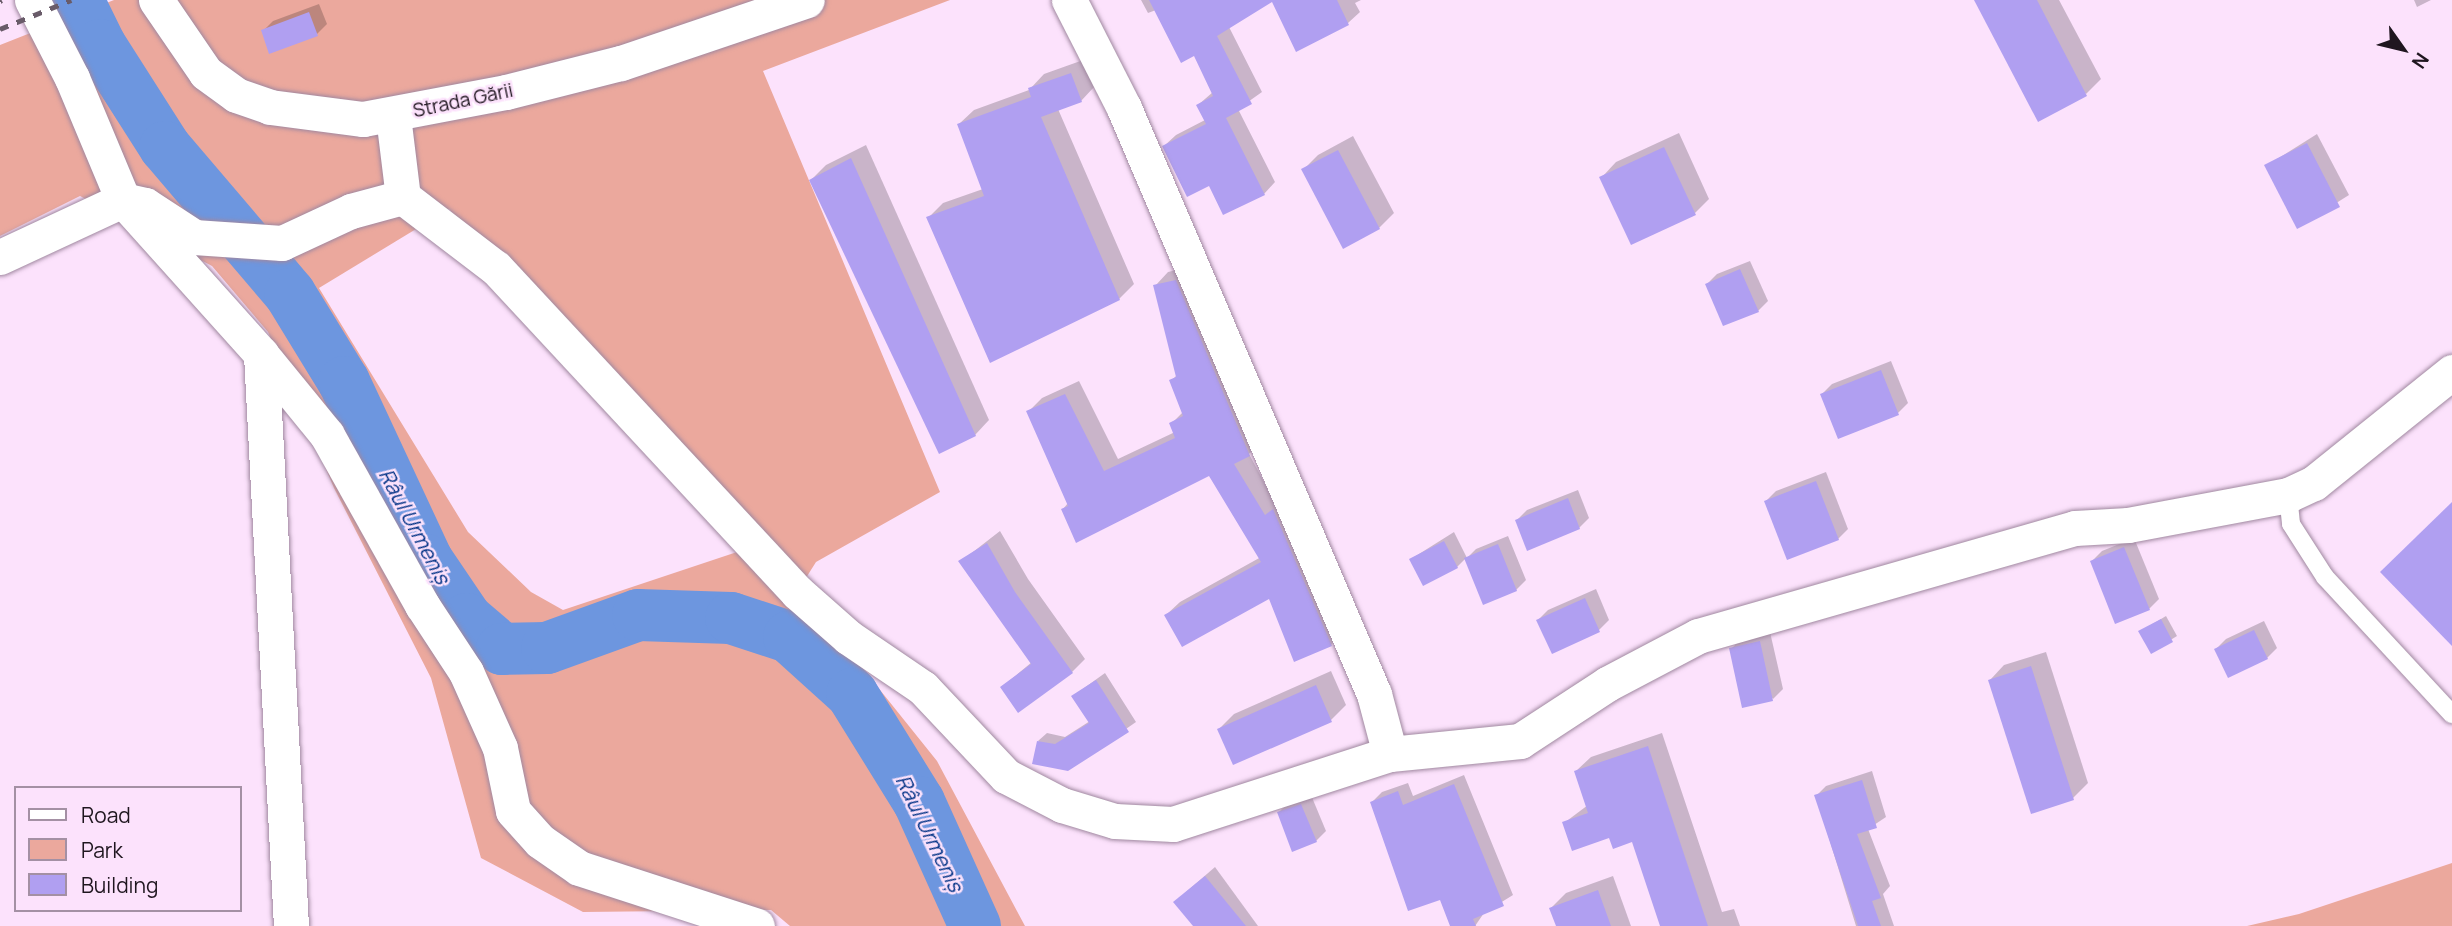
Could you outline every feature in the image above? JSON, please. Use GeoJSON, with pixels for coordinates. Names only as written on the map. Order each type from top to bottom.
{"type":"FeatureCollection","features":[{"type":"Feature","properties":{"kind":"street"},"geometry":{"type":"LineString","coordinates":[[32,0],[72,78],[123,200],[261,354],[327,435],[422,605],[466,672],[500,748],[513,811],[540,841],[579,868],[757,926]]}},
{"type":"Feature","properties":{"kind":"street","name":"Strada Gării"},"geometry":{"type":"LineString","coordinates":[[156,0],[206,73],[236,95],[270,107],[332,117],[393,116],[621,62],[807,0]]}},
{"type":"Feature","properties":{"kind":"street"},"geometry":{"type":"LineString","coordinates":[[1069,0],[1124,108],[1369,681],[1390,754]]}},
{"type":"Feature","properties":{"kind":"street"},"geometry":{"type":"LineString","coordinates":[[393,116],[403,197],[496,268],[787,583],[848,637],[923,688],[1006,776],[1062,805],[1115,821],[1173,824],[1390,754],[1520,741],[1607,684],[1698,636],[1993,549],[2075,528],[2128,524],[2288,495],[2314,483],[2452,372]]}},
{"type":"Feature","properties":{"kind":"street"},"geometry":{"type":"LineString","coordinates":[[0,257],[123,200],[145,205],[194,237],[282,243],[351,211],[403,197]]}},
{"type":"Feature","properties":{"kind":"street"},"geometry":{"type":"LineString","coordinates":[[261,354],[291,926]]}},
{"type":"Feature","properties":{"kind":"lane"},"geometry":{"type":"LineString","coordinates":[[2288,495],[2291,524],[2325,577],[2452,714]]}},
{"type":"Feature","properties":{"kind":"green space"},"geometry":{"type":"Polygon","coordinates":[[[114,0],[950,0],[763,71],[940,492],[816,562],[799,589],[937,761],[1025,926],[790,926],[771,910],[583,912],[481,858],[431,678],[334,488],[268,332],[212,266],[80,196],[0,236],[0,45],[114,0]],[[449,209],[319,288],[468,532],[531,592],[563,610],[752,546],[449,209]]]}},
{"type":"Feature","properties":{"kind":"green space"},"geometry":{"type":"Polygon","coordinates":[[[2452,863],[2452,926],[2247,926],[2299,914],[2452,863]]]}},
{"type":"Feature","properties":{"kind":"building"},"geometry":{"type":"Polygon","coordinates":[[[1149,0],[1337,0],[1349,25],[1296,52],[1272,2],[1217,36],[1252,104],[1226,118],[1265,195],[1223,215],[1209,186],[1187,197],[1162,146],[1206,124],[1196,105],[1213,96],[1194,56],[1181,63],[1149,0]]]}},
{"type":"Feature","properties":{"kind":"building"},"geometry":{"type":"Polygon","coordinates":[[[1974,0],[2037,0],[2087,96],[2038,122],[1974,0]]]}},
{"type":"Feature","properties":{"kind":"building"},"geometry":{"type":"Polygon","coordinates":[[[309,12],[318,36],[269,54],[261,30],[309,12]]]}},
{"type":"Feature","properties":{"kind":"building"},"geometry":{"type":"Polygon","coordinates":[[[1071,73],[1082,102],[1041,117],[1120,300],[990,363],[926,217],[984,196],[957,124],[1031,97],[1028,88],[1071,73]]]}},
{"type":"Feature","properties":{"kind":"building"},"geometry":{"type":"Polygon","coordinates":[[[2307,143],[2340,207],[2297,229],[2264,165],[2307,143]]]}},
{"type":"Feature","properties":{"kind":"building"},"geometry":{"type":"Polygon","coordinates":[[[1664,147],[1696,215],[1631,245],[1599,177],[1664,147]]]}},
{"type":"Feature","properties":{"kind":"building"},"geometry":{"type":"Polygon","coordinates":[[[1338,150],[1380,229],[1343,249],[1301,169],[1338,150]]]}},
{"type":"Feature","properties":{"kind":"building"},"geometry":{"type":"Polygon","coordinates":[[[851,158],[976,436],[939,454],[809,180],[851,158]]]}},
{"type":"Feature","properties":{"kind":"building"},"geometry":{"type":"Polygon","coordinates":[[[1740,269],[1759,312],[1723,326],[1705,284],[1740,269]]]}},
{"type":"Feature","properties":{"kind":"building"},"geometry":{"type":"Polygon","coordinates":[[[1176,280],[1250,456],[1234,464],[1265,515],[1273,509],[1332,646],[1294,662],[1269,599],[1182,647],[1164,615],[1261,562],[1209,476],[1076,543],[1061,509],[1068,506],[1026,411],[1065,394],[1104,471],[1175,438],[1169,423],[1183,416],[1169,380],[1176,377],[1153,285],[1176,280]]]}},
{"type":"Feature","properties":{"kind":"building"},"geometry":{"type":"Polygon","coordinates":[[[1881,370],[1899,415],[1838,439],[1820,394],[1881,370]]]}},
{"type":"Feature","properties":{"kind":"building"},"geometry":{"type":"Polygon","coordinates":[[[1816,481],[1839,540],[1787,560],[1764,501],[1816,481]]]}},
{"type":"Feature","properties":{"kind":"building"},"geometry":{"type":"Polygon","coordinates":[[[1568,498],[1580,529],[1527,551],[1515,520],[1568,498]]]}},
{"type":"Feature","properties":{"kind":"building"},"geometry":{"type":"Polygon","coordinates":[[[2452,502],[2452,646],[2380,572],[2452,502]]]}},
{"type":"Feature","properties":{"kind":"building"},"geometry":{"type":"Polygon","coordinates":[[[1444,541],[1458,568],[1423,586],[1409,559],[1444,541]]]}},
{"type":"Feature","properties":{"kind":"building"},"geometry":{"type":"Polygon","coordinates":[[[987,543],[1015,592],[1073,673],[1018,713],[1000,687],[1031,664],[958,561],[987,543]]]}},
{"type":"Feature","properties":{"kind":"building"},"geometry":{"type":"Polygon","coordinates":[[[1498,544],[1517,591],[1483,605],[1464,558],[1498,544]]]}},
{"type":"Feature","properties":{"kind":"building"},"geometry":{"type":"Polygon","coordinates":[[[2124,547],[2150,610],[2115,624],[2090,561],[2124,547]]]}},
{"type":"Feature","properties":{"kind":"building"},"geometry":{"type":"Polygon","coordinates":[[[1585,598],[1600,632],[1552,654],[1536,620],[1585,598]]]}},
{"type":"Feature","properties":{"kind":"building"},"geometry":{"type":"Polygon","coordinates":[[[2161,619],[2173,642],[2151,654],[2138,631],[2161,619]]]}},
{"type":"Feature","properties":{"kind":"building"},"geometry":{"type":"Polygon","coordinates":[[[2254,630],[2268,659],[2228,678],[2214,649],[2254,630]]]}},
{"type":"Feature","properties":{"kind":"building"},"geometry":{"type":"Polygon","coordinates":[[[1760,641],[1773,701],[1742,708],[1729,648],[1760,641]]]}},
{"type":"Feature","properties":{"kind":"building"},"geometry":{"type":"Polygon","coordinates":[[[2031,666],[2074,800],[2031,814],[1988,680],[2031,666]]]}},
{"type":"Feature","properties":{"kind":"building"},"geometry":{"type":"Polygon","coordinates":[[[1096,680],[1129,732],[1068,771],[1032,764],[1037,741],[1055,744],[1089,723],[1071,696],[1096,680]]]}},
{"type":"Feature","properties":{"kind":"building"},"geometry":{"type":"Polygon","coordinates":[[[1316,685],[1332,722],[1233,765],[1217,729],[1316,685]]]}},
{"type":"Feature","properties":{"kind":"building"},"geometry":{"type":"Polygon","coordinates":[[[1648,746],[1708,926],[1660,926],[1632,842],[1613,849],[1609,838],[1572,851],[1562,822],[1588,813],[1574,771],[1648,746]]]}},
{"type":"Feature","properties":{"kind":"building"},"geometry":{"type":"Polygon","coordinates":[[[1862,780],[1877,828],[1857,834],[1881,898],[1872,901],[1881,926],[1858,926],[1814,795],[1862,780]]]}},
{"type":"Feature","properties":{"kind":"building"},"geometry":{"type":"Polygon","coordinates":[[[1454,784],[1504,906],[1473,919],[1476,926],[1450,926],[1440,900],[1408,911],[1370,802],[1398,791],[1403,805],[1454,784]]]}},
{"type":"Feature","properties":{"kind":"building"},"geometry":{"type":"Polygon","coordinates":[[[1301,804],[1317,842],[1292,852],[1277,812],[1301,804]]]}},
{"type":"Feature","properties":{"kind":"building"},"geometry":{"type":"Polygon","coordinates":[[[1205,876],[1246,926],[1193,926],[1173,902],[1205,876]]]}},
{"type":"Feature","properties":{"kind":"building"},"geometry":{"type":"Polygon","coordinates":[[[1598,890],[1611,926],[1556,926],[1549,908],[1598,890]]]}},
{"type":"Feature","properties":{"kind":"waterway","name":"Râul Urmeniș"},"geometry":{"type":"LineString","coordinates":[[78,0],[100,45],[165,147],[290,294],[344,382],[427,560],[467,619],[502,649],[547,648],[638,615],[731,618],[789,637],[852,694],[919,802],[975,926]]}},
{"type":"Feature","properties":{"kind":"railway"},"geometry":{"type":"LineString","coordinates":[[0,29],[71,0]]}}]}
